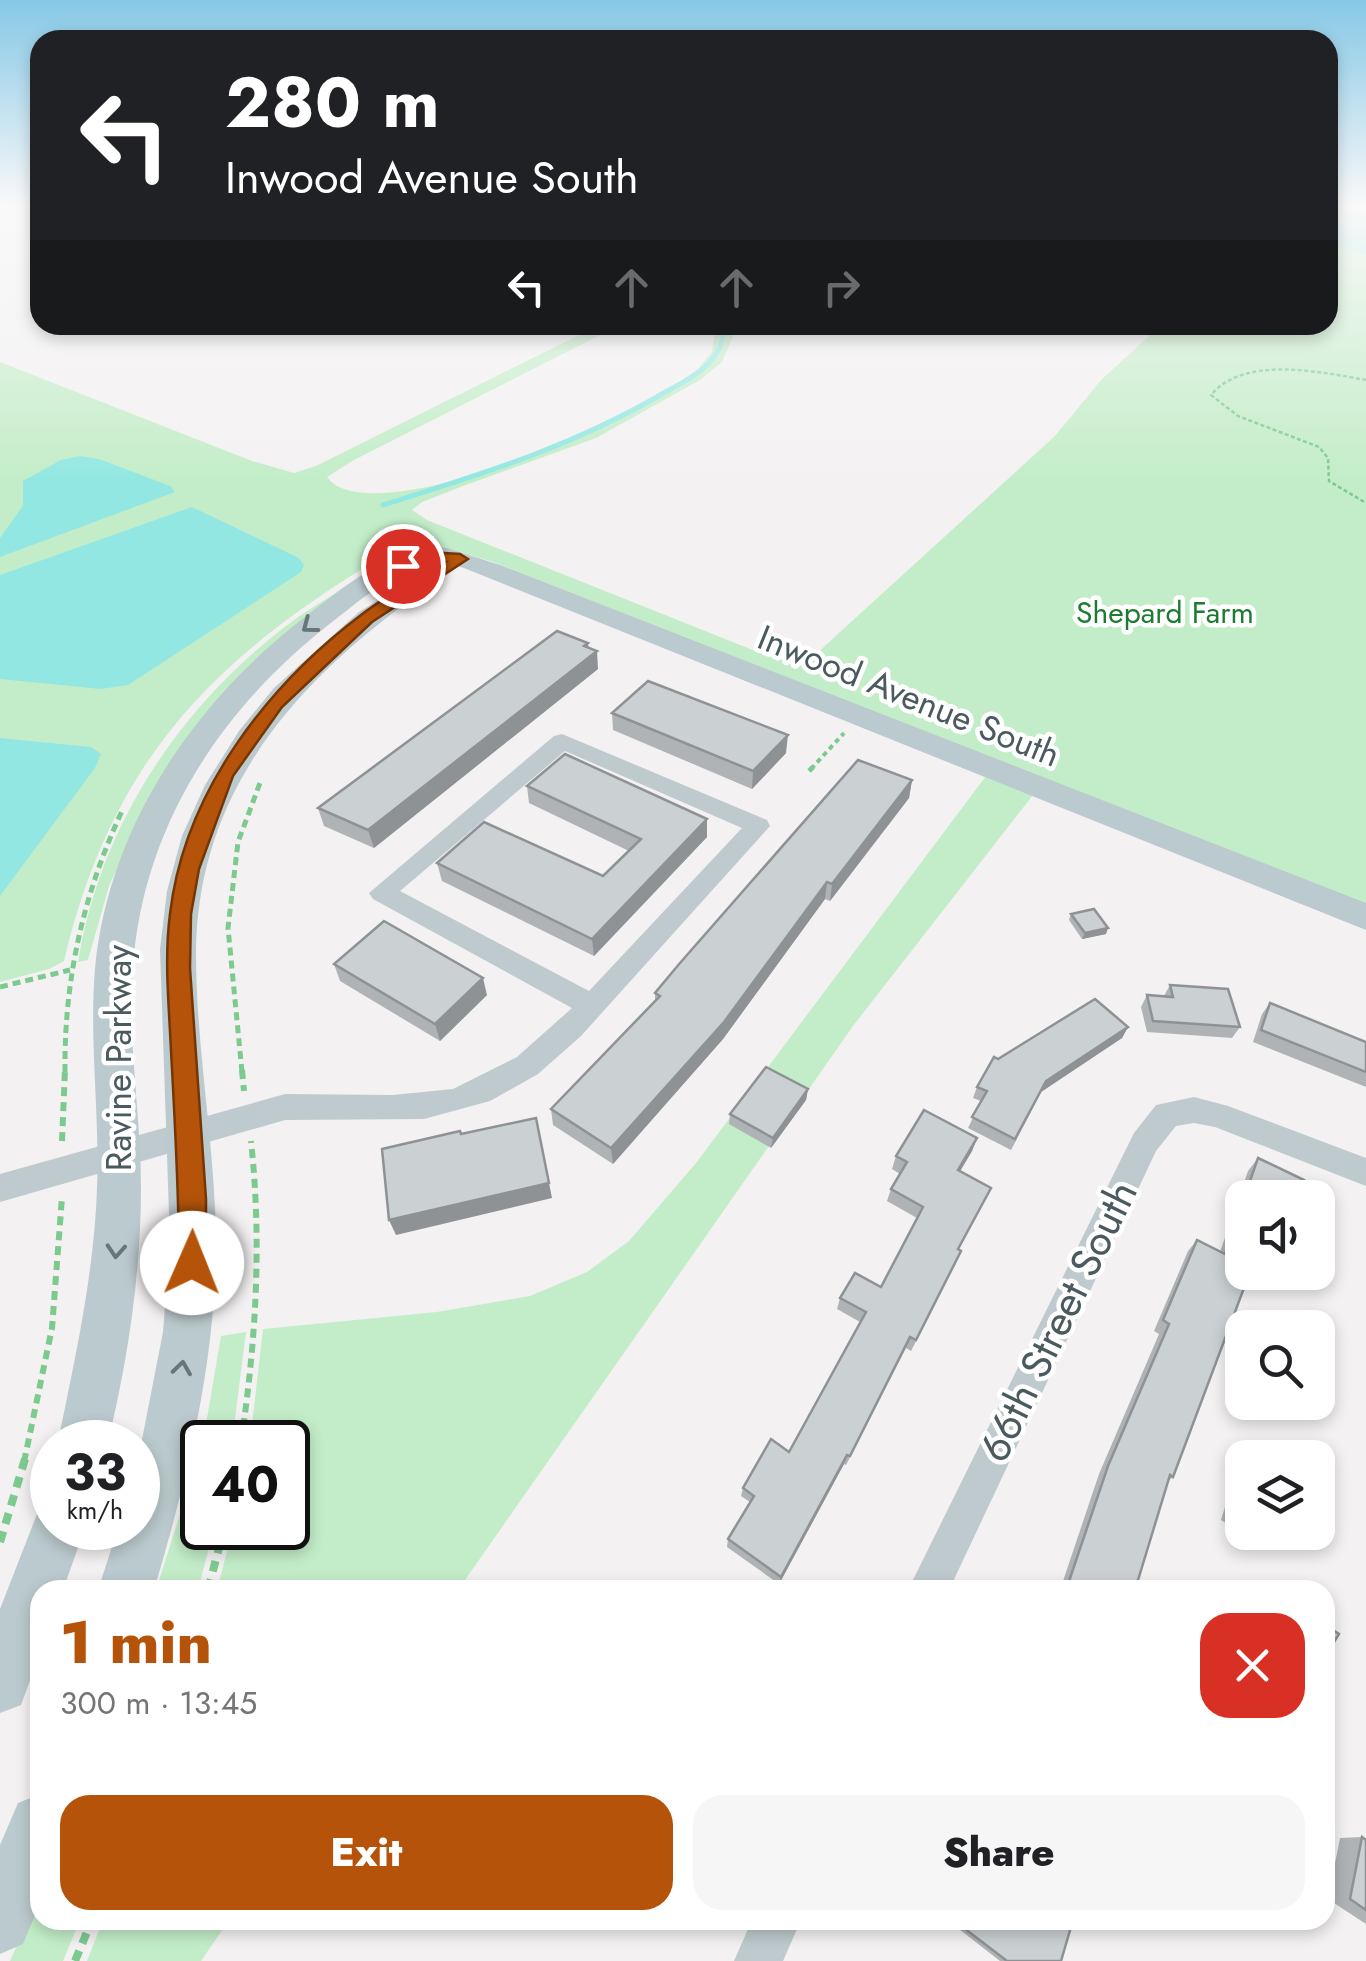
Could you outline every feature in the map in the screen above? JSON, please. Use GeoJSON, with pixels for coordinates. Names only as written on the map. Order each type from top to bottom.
{"type":"FeatureCollection","features":[{"type":"Feature","properties":{"kind":"street","name":"Inwood Avenue South"},"geometry":{"type":"LineString","coordinates":[[422,558],[460,559],[1366,917]]}},
{"type":"Feature","properties":{"kind":"street","name":"Ravine Parkway"},"geometry":{"type":"LineString","coordinates":[[87,1420],[108,1318],[120,1154],[113,1018],[117,940],[139,858],[163,802],[207,730],[278,652],[358,592],[422,558]]}},
{"type":"Feature","properties":{"kind":"street","name":"Ravine Parkway"},"geometry":{"type":"LineString","coordinates":[[129,1580],[166,1452],[186,1336],[193,1230],[179,1002],[180,914],[188,869],[213,798],[260,722],[302,674],[375,612],[460,559]]}},
{"type":"Feature","properties":{"kind":"street"},"geometry":{"type":"LineString","coordinates":[[0,1188],[294,1106],[413,1108],[461,1099],[506,1082],[536,1062],[592,1006],[758,826],[562,741],[382,893],[592,1006]]}},
{"type":"Feature","properties":{"kind":"street","name":"66th Street South"},"geometry":{"type":"LineString","coordinates":[[933,1580],[1145,1142],[1167,1114],[1194,1110],[1230,1120],[1366,1172]]}},
{"type":"Feature","properties":{"kind":"street"},"geometry":{"type":"LineString","coordinates":[[39,1580],[50,1550]]}},
{"type":"Feature","properties":{"kind":"street"},"geometry":{"type":"LineString","coordinates":[[0,1684],[30,1603]]}},
{"type":"Feature","properties":{"kind":"street"},"geometry":{"type":"LineString","coordinates":[[0,1921],[30,1849]]}},
{"type":"Feature","properties":{"kind":"street"},"geometry":{"type":"LineString","coordinates":[[758,1961],[772,1930]]}},
{"type":"Feature","properties":{"kind":"path"},"geometry":{"type":"LineString","coordinates":[[1366,380],[1293,373],[1243,374],[1219,382],[1211,395],[1218,404],[1250,422],[1320,447],[1328,458],[1329,481],[1366,504]]}},
{"type":"Feature","properties":{"kind":"path"},"geometry":{"type":"LineString","coordinates":[[809,771],[859,716]]}},
{"type":"Feature","properties":{"kind":"path"},"geometry":{"type":"LineString","coordinates":[[242,1085],[229,960],[229,910],[238,842],[264,774]]}},
{"type":"Feature","properties":{"kind":"path"},"geometry":{"type":"LineString","coordinates":[[0,987],[70,970]]}},
{"type":"Feature","properties":{"kind":"path"},"geometry":{"type":"LineString","coordinates":[[244,1420],[258,1267],[252,1152]]}},
{"type":"Feature","properties":{"kind":"path"},"geometry":{"type":"LineString","coordinates":[[0,1542],[36,1413],[55,1289],[62,1202]]}},
{"type":"Feature","properties":{"kind":"path"},"geometry":{"type":"LineString","coordinates":[[211,1580],[218,1550]]}},
{"type":"Feature","properties":{"kind":"path"},"geometry":{"type":"LineString","coordinates":[[75,1961],[88,1930]]}},
{"type":"Feature","properties":{"kind":"green space","name":"Shepard Farm"},"geometry":{"type":"Polygon","coordinates":[[[1338,298],[1366,298],[1366,907],[493,562],[450,549],[427,549],[322,607],[139,820],[109,886],[88,960],[78,962],[104,865],[148,776],[177,736],[208,697],[244,662],[293,621],[370,569],[365,567],[307,605],[210,686],[170,731],[136,779],[107,833],[83,894],[64,961],[0,982],[0,362],[252,461],[294,473],[316,466],[579,335],[600,335],[327,477],[345,489],[372,493],[406,491],[481,473],[568,441],[633,409],[696,371],[712,352],[715,335],[734,335],[722,362],[700,380],[596,438],[422,502],[412,510],[427,520],[770,657],[805,664],[1055,436],[1102,379],[1150,335],[1338,335],[1338,298]]]}},
{"type":"Feature","properties":{"kind":"green space"},"geometry":{"type":"Polygon","coordinates":[[[986,776],[1033,795],[853,1026],[465,1580],[220,1580],[227,1550],[310,1550],[310,1420],[253,1420],[263,1329],[437,1312],[530,1296],[587,1272],[629,1241],[696,1163],[986,776]]]}},
{"type":"Feature","properties":{"kind":"green space"},"geometry":{"type":"Polygon","coordinates":[[[246,1332],[235,1420],[207,1420],[221,1336],[246,1332]]]}},
{"type":"Feature","properties":{"kind":"green space"},"geometry":{"type":"Polygon","coordinates":[[[180,1514],[180,1550],[208,1550],[201,1580],[159,1580],[180,1514]]]}},
{"type":"Feature","properties":{"kind":"green space"},"geometry":{"type":"Polygon","coordinates":[[[30,1916],[30,1930],[76,1930],[63,1961],[10,1961],[30,1916]]]}},
{"type":"Feature","properties":{"kind":"green space"},"geometry":{"type":"Polygon","coordinates":[[[99,1930],[222,1930],[201,1961],[87,1961],[99,1930]]]}},
{"type":"Feature","properties":{"kind":"water"},"geometry":{"type":"Polygon","coordinates":[[[80,456],[99,459],[170,486],[175,492],[0,557],[0,538],[23,506],[23,481],[61,460],[80,456]]]}},
{"type":"Feature","properties":{"kind":"water"},"geometry":{"type":"Polygon","coordinates":[[[192,507],[299,558],[304,565],[301,572],[128,685],[101,689],[0,679],[0,575],[192,507]]]}},
{"type":"Feature","properties":{"kind":"water"},"geometry":{"type":"Polygon","coordinates":[[[0,738],[91,747],[101,754],[95,768],[0,896],[0,738]]]}},
{"type":"Feature","properties":{"kind":"building"},"geometry":{"type":"Polygon","coordinates":[[[557,631],[588,643],[584,646],[597,651],[368,830],[318,808],[557,631]]]}},
{"type":"Feature","properties":{"kind":"building"},"geometry":{"type":"Polygon","coordinates":[[[648,681],[788,735],[753,771],[612,713],[648,681]]]}},
{"type":"Feature","properties":{"kind":"building"},"geometry":{"type":"Polygon","coordinates":[[[565,754],[707,819],[592,939],[437,863],[484,822],[603,876],[641,839],[527,786],[565,754]]]}},
{"type":"Feature","properties":{"kind":"building"},"geometry":{"type":"Polygon","coordinates":[[[858,760],[912,780],[832,884],[827,882],[724,1022],[611,1148],[551,1109],[660,996],[655,993],[680,963],[858,760]]]}},
{"type":"Feature","properties":{"kind":"building"},"geometry":{"type":"Polygon","coordinates":[[[1094,909],[1108,928],[1085,933],[1071,914],[1094,909]]]}},
{"type":"Feature","properties":{"kind":"building"},"geometry":{"type":"Polygon","coordinates":[[[384,921],[483,978],[435,1024],[334,964],[384,921]]]}},
{"type":"Feature","properties":{"kind":"building"},"geometry":{"type":"Polygon","coordinates":[[[1170,985],[1228,989],[1240,1027],[1153,1021],[1147,995],[1173,997],[1170,985]]]}},
{"type":"Feature","properties":{"kind":"building"},"geometry":{"type":"Polygon","coordinates":[[[1095,999],[1128,1027],[1046,1081],[1015,1139],[972,1117],[987,1091],[977,1087],[994,1057],[998,1059],[1095,999]]]}},
{"type":"Feature","properties":{"kind":"building"},"geometry":{"type":"Polygon","coordinates":[[[1270,1003],[1366,1042],[1366,1072],[1261,1030],[1270,1003]]]}},
{"type":"Feature","properties":{"kind":"building"},"geometry":{"type":"Polygon","coordinates":[[[766,1067],[808,1089],[773,1138],[730,1114],[766,1067]]]}},
{"type":"Feature","properties":{"kind":"building"},"geometry":{"type":"Polygon","coordinates":[[[924,1110],[977,1138],[958,1170],[991,1188],[916,1340],[910,1337],[850,1456],[847,1455],[781,1577],[728,1539],[754,1496],[743,1488],[771,1439],[789,1452],[866,1312],[840,1298],[855,1273],[881,1287],[923,1207],[891,1189],[907,1162],[896,1156],[924,1110]]]}},
{"type":"Feature","properties":{"kind":"building"},"geometry":{"type":"Polygon","coordinates":[[[536,1118],[549,1183],[389,1220],[382,1149],[536,1118]]]}},
{"type":"Feature","properties":{"kind":"building"},"geometry":{"type":"Polygon","coordinates":[[[1258,1158],[1304,1180],[1250,1180],[1258,1158]]]}},
{"type":"Feature","properties":{"kind":"building"},"geometry":{"type":"Polygon","coordinates":[[[1197,1240],[1225,1254],[1225,1290],[1243,1290],[1236,1310],[1225,1310],[1225,1339],[1173,1477],[1170,1475],[1138,1580],[1069,1580],[1108,1466],[1169,1324],[1163,1320],[1197,1240]]]}},
{"type":"Feature","properties":{"kind":"building"},"geometry":{"type":"Polygon","coordinates":[[[1362,1837],[1366,1840],[1366,1910],[1350,1899],[1362,1837]]]}},
{"type":"Feature","properties":{"kind":"building"},"geometry":{"type":"Polygon","coordinates":[[[967,1930],[1070,1930],[1061,1961],[1007,1961],[967,1930]]]}},
{"type":"Feature","properties":{"kind":"waterway"},"geometry":{"type":"LineString","coordinates":[[720,348],[723,335]]}},
{"type":"Feature","properties":{"kind":"waterway"},"geometry":{"type":"LineString","coordinates":[[383,505],[491,470],[594,429],[695,375],[720,348]]}},
{"type":"Feature","properties":{"kind":"route"},"geometry":{"type":"LineString","coordinates":[[192,1263],[192,1199],[178,968],[180,914],[188,869],[224,776],[275,703],[366,618],[460,559],[428,556],[403,566]]}}]}
